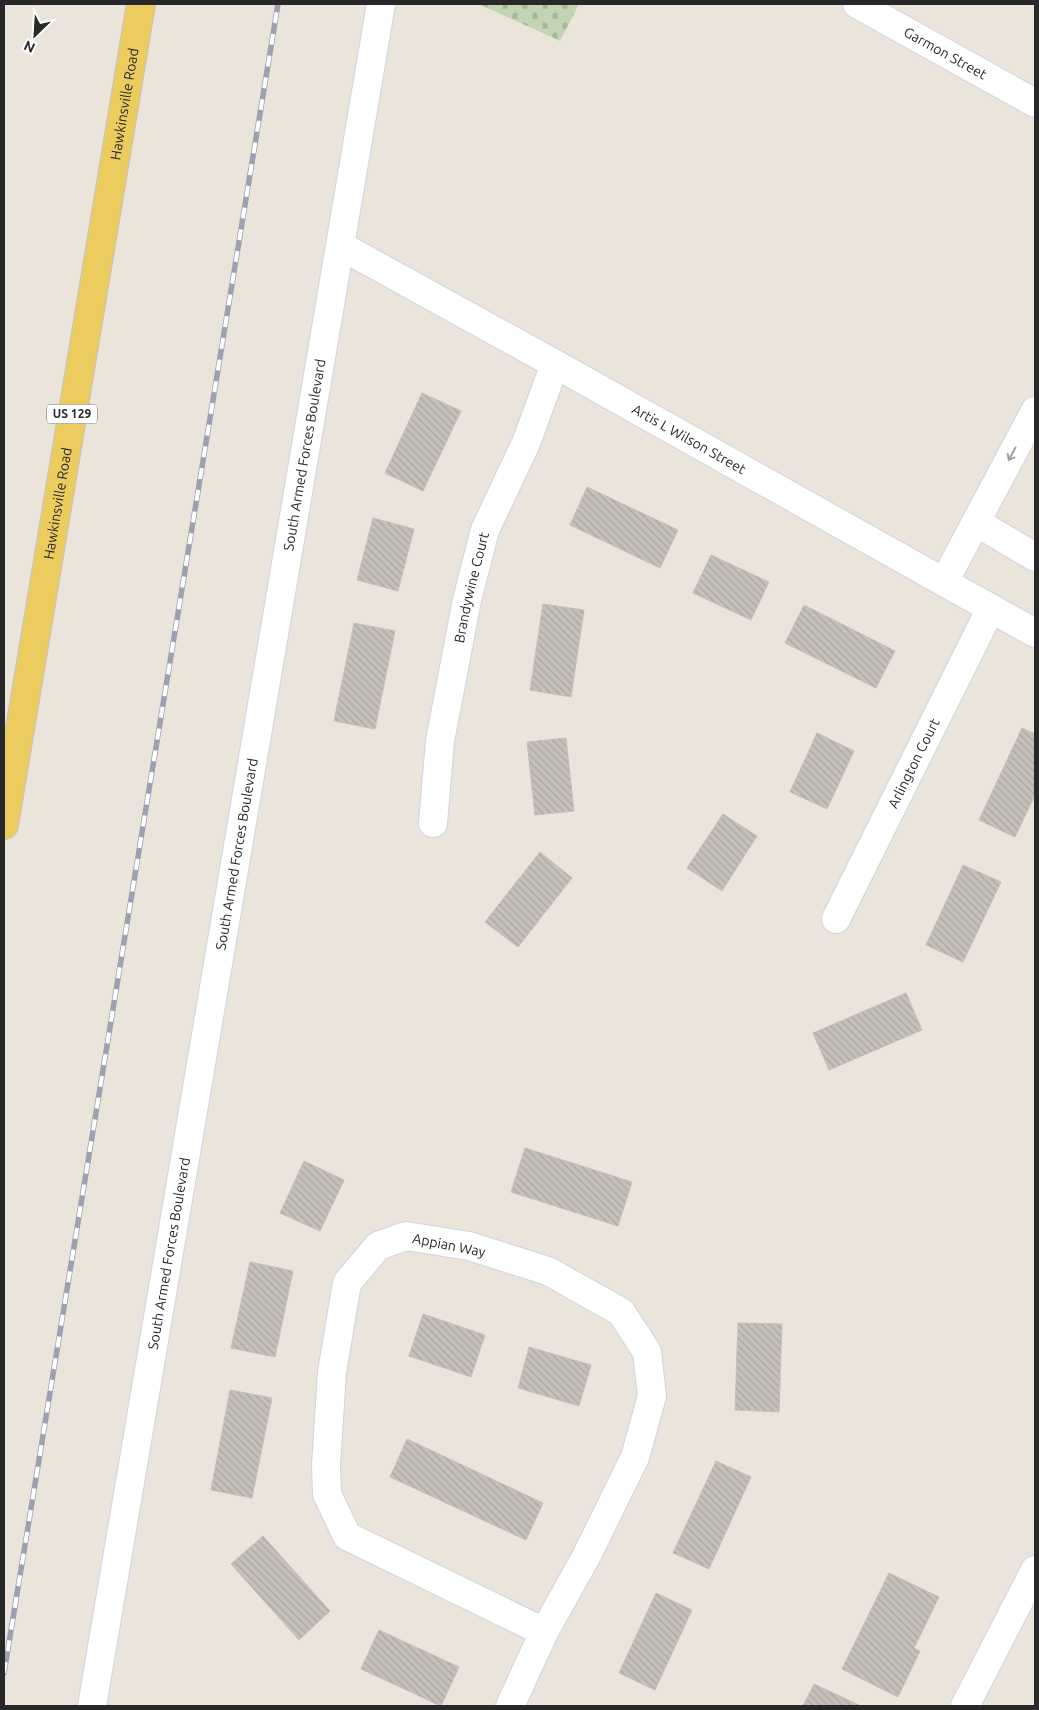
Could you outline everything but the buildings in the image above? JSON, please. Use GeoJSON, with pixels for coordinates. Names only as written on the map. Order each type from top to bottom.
{"type":"FeatureCollection","features":[{"type":"Feature","properties":{"kind":"main road","name":"Hawkinsville Road"},"geometry":{"type":"LineString","coordinates":[[4,825],[141,4]]}},
{"type":"Feature","properties":{"kind":"street","name":"South Armed Forces Boulevard"},"geometry":{"type":"LineString","coordinates":[[92,1706],[381,4]]}},
{"type":"Feature","properties":{"kind":"street","name":"Garmon Street"},"geometry":{"type":"LineString","coordinates":[[857,4],[1035,103]]}},
{"type":"Feature","properties":{"kind":"street","name":"Artis L Wilson Street"},"geometry":{"type":"LineString","coordinates":[[341,246],[556,364],[1035,633]]}},
{"type":"Feature","properties":{"kind":"street","name":"Brandywine Court"},"geometry":{"type":"LineString","coordinates":[[433,823],[440,742],[467,600],[478,556],[485,530],[526,443],[556,364]]}},
{"type":"Feature","properties":{"kind":"street"},"geometry":{"type":"LineString","coordinates":[[944,582],[1035,411]]}},
{"type":"Feature","properties":{"kind":"street"},"geometry":{"type":"LineString","coordinates":[[976,522],[1035,557]]}},
{"type":"Feature","properties":{"kind":"street","name":"Arlington Court"},"geometry":{"type":"LineString","coordinates":[[836,919],[991,608]]}},
{"type":"Feature","properties":{"kind":"street","name":"Appian Way"},"geometry":{"type":"LineString","coordinates":[[510,1706],[544,1632],[587,1555],[635,1457],[652,1396],[647,1352],[621,1312],[548,1271],[469,1246],[433,1239],[406,1236],[378,1246],[347,1283],[332,1372],[326,1465],[327,1494],[347,1536],[544,1632]]}},
{"type":"Feature","properties":{"kind":"street"},"geometry":{"type":"LineString","coordinates":[[965,1706],[1035,1570]]}},
{"type":"Feature","properties":{"kind":"green space"},"geometry":{"type":"Polygon","coordinates":[[[479,4],[579,4],[560,41],[479,4]]]}},
{"type":"Feature","properties":{"kind":"railway"},"geometry":{"type":"LineString","coordinates":[[4,1673],[278,4]]}}]}
